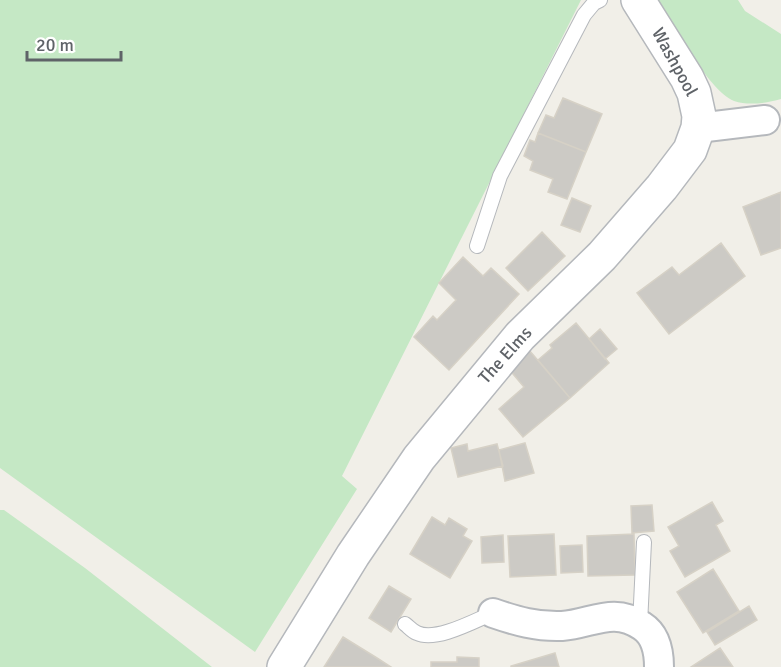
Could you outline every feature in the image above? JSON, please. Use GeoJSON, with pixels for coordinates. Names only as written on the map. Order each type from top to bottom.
{"type":"FeatureCollection","features":[{"type":"Feature","properties":{"kind":"street","name":"Washpool"},"geometry":{"type":"LineString","coordinates":[[638,0],[671,51],[694,93],[698,105],[698,128]]}},
{"type":"Feature","properties":{"kind":"street"},"geometry":{"type":"LineString","coordinates":[[698,128],[771,119]]}},
{"type":"Feature","properties":{"kind":"street","name":"The Elms"},"geometry":{"type":"LineString","coordinates":[[284,667],[353,555],[419,458],[520,336],[602,256],[662,187],[690,150],[698,128]]}},
{"type":"Feature","properties":{"kind":"street"},"geometry":{"type":"LineString","coordinates":[[493,613],[529,625],[562,626],[620,615],[640,624],[651,634],[656,644],[659,667]]}},
{"type":"Feature","properties":{"kind":"lane"},"geometry":{"type":"LineString","coordinates":[[477,246],[500,176],[584,15],[594,3],[600,0]]}},
{"type":"Feature","properties":{"kind":"lane"},"geometry":{"type":"LineString","coordinates":[[640,624],[644,542]]}},
{"type":"Feature","properties":{"kind":"lane"},"geometry":{"type":"LineString","coordinates":[[405,624],[416,633],[425,636],[436,635],[493,613]]}},
{"type":"Feature","properties":{"kind":"green space"},"geometry":{"type":"Polygon","coordinates":[[[0,0],[581,0],[342,476],[357,489],[255,652],[0,468],[0,0]]]}},
{"type":"Feature","properties":{"kind":"green space"},"geometry":{"type":"Polygon","coordinates":[[[658,0],[738,0],[745,11],[781,34],[781,99],[752,104],[734,101],[724,95],[703,71],[658,0]]]}},
{"type":"Feature","properties":{"kind":"green space"},"geometry":{"type":"Polygon","coordinates":[[[0,510],[4,510],[85,568],[212,667],[0,667],[0,510]]]}},
{"type":"Feature","properties":{"kind":"building"},"geometry":{"type":"Polygon","coordinates":[[[563,98],[602,114],[586,152],[538,133],[546,115],[554,118],[563,98]]]}},
{"type":"Feature","properties":{"kind":"building"},"geometry":{"type":"Polygon","coordinates":[[[538,133],[586,152],[567,199],[548,192],[553,179],[530,170],[533,161],[524,156],[530,140],[535,142],[538,133]]]}},
{"type":"Feature","properties":{"kind":"building"},"geometry":{"type":"Polygon","coordinates":[[[781,192],[781,248],[761,255],[743,207],[781,192]]]}},
{"type":"Feature","properties":{"kind":"building"},"geometry":{"type":"Polygon","coordinates":[[[572,198],[591,206],[580,232],[561,225],[572,198]]]}},
{"type":"Feature","properties":{"kind":"building"},"geometry":{"type":"Polygon","coordinates":[[[542,232],[565,256],[528,291],[506,268],[542,232]]]}},
{"type":"Feature","properties":{"kind":"building"},"geometry":{"type":"Polygon","coordinates":[[[721,243],[745,276],[669,334],[637,293],[672,267],[679,275],[721,243]]]}},
{"type":"Feature","properties":{"kind":"building"},"geometry":{"type":"Polygon","coordinates":[[[463,257],[483,276],[491,268],[519,294],[449,370],[414,337],[433,316],[437,320],[456,300],[439,283],[463,257]]]}},
{"type":"Feature","properties":{"kind":"building"},"geometry":{"type":"Polygon","coordinates":[[[576,323],[609,363],[570,398],[538,360],[552,348],[550,345],[576,323]]]}},
{"type":"Feature","properties":{"kind":"building"},"geometry":{"type":"Polygon","coordinates":[[[600,329],[617,349],[605,359],[589,339],[600,329]]]}},
{"type":"Feature","properties":{"kind":"building"},"geometry":{"type":"Polygon","coordinates":[[[529,350],[570,398],[523,437],[499,409],[524,387],[508,368],[529,350]]]}},
{"type":"Feature","properties":{"kind":"building"},"geometry":{"type":"Polygon","coordinates":[[[525,443],[534,473],[505,481],[499,450],[525,443]]]}},
{"type":"Feature","properties":{"kind":"building"},"geometry":{"type":"Polygon","coordinates":[[[467,444],[468,451],[497,444],[503,466],[458,477],[451,448],[467,444]]]}},
{"type":"Feature","properties":{"kind":"building"},"geometry":{"type":"Polygon","coordinates":[[[712,502],[723,521],[716,525],[730,551],[685,577],[670,551],[679,546],[668,527],[712,502]]]}},
{"type":"Feature","properties":{"kind":"building"},"geometry":{"type":"Polygon","coordinates":[[[652,505],[654,531],[632,533],[631,506],[652,505]]]}},
{"type":"Feature","properties":{"kind":"building"},"geometry":{"type":"Polygon","coordinates":[[[432,517],[445,525],[449,518],[467,529],[463,536],[472,541],[450,578],[410,554],[432,517]]]}},
{"type":"Feature","properties":{"kind":"building"},"geometry":{"type":"Polygon","coordinates":[[[554,534],[556,575],[510,577],[508,536],[554,534]]]}},
{"type":"Feature","properties":{"kind":"building"},"geometry":{"type":"Polygon","coordinates":[[[634,534],[635,575],[588,576],[587,536],[634,534]]]}},
{"type":"Feature","properties":{"kind":"building"},"geometry":{"type":"Polygon","coordinates":[[[503,535],[504,562],[482,563],[481,537],[503,535]]]}},
{"type":"Feature","properties":{"kind":"building"},"geometry":{"type":"Polygon","coordinates":[[[582,545],[583,572],[561,573],[560,546],[582,545]]]}},
{"type":"Feature","properties":{"kind":"building"},"geometry":{"type":"Polygon","coordinates":[[[713,569],[739,611],[703,633],[677,592],[713,569]]]}},
{"type":"Feature","properties":{"kind":"building"},"geometry":{"type":"Polygon","coordinates":[[[389,586],[411,599],[391,632],[369,618],[389,586]]]}},
{"type":"Feature","properties":{"kind":"building"},"geometry":{"type":"Polygon","coordinates":[[[749,606],[757,620],[715,645],[707,632],[749,606]]]}},
{"type":"Feature","properties":{"kind":"building"},"geometry":{"type":"Polygon","coordinates":[[[343,637],[377,658],[391,667],[324,667],[343,637]]]}},
{"type":"Feature","properties":{"kind":"building"},"geometry":{"type":"Polygon","coordinates":[[[720,648],[733,667],[691,667],[720,648]]]}},
{"type":"Feature","properties":{"kind":"building"},"geometry":{"type":"Polygon","coordinates":[[[555,653],[559,667],[511,667],[511,666],[555,653]]]}},
{"type":"Feature","properties":{"kind":"building"},"geometry":{"type":"Polygon","coordinates":[[[457,657],[479,658],[479,667],[431,667],[431,662],[457,662],[457,657]]]}}]}
